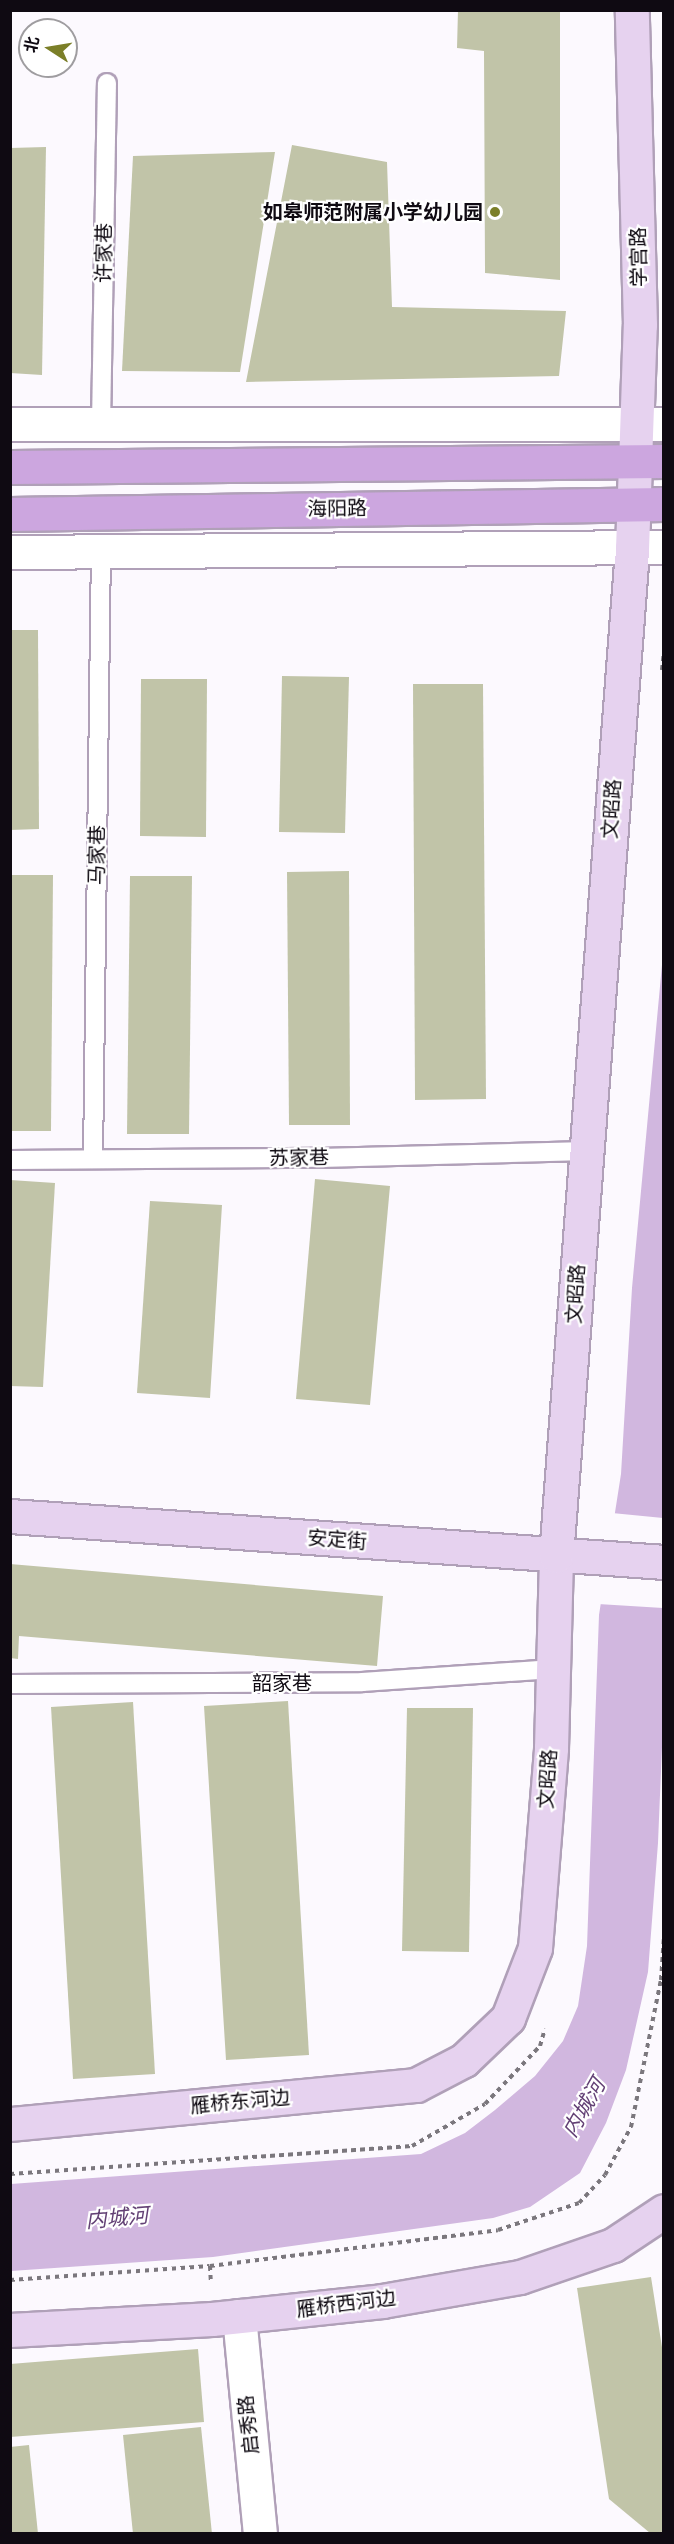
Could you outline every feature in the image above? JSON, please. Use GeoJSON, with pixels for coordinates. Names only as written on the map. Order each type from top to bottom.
{"type":"FeatureCollection","features":[{"type":"Feature","properties":{"kind":"main road"},"geometry":{"type":"LineString","coordinates":[[10,466],[649,461]]}},
{"type":"Feature","properties":{"kind":"main road","name":"海阳路"},"geometry":{"type":"LineString","coordinates":[[10,514],[648,504]]}},
{"type":"Feature","properties":{"kind":"street","name":"学宫路"},"geometry":{"type":"LineString","coordinates":[[632,10],[640,325],[650,424],[648,504]]}},
{"type":"Feature","properties":{"kind":"street"},"geometry":{"type":"LineString","coordinates":[[10,424],[650,424]]}},
{"type":"Feature","properties":{"kind":"street","name":"文昭路"},"geometry":{"type":"LineString","coordinates":[[464,2060],[508,2018],[535,1948],[554,1669],[569,1557],[587,1151],[648,548],[648,504]]}},
{"type":"Feature","properties":{"kind":"street"},"geometry":{"type":"LineString","coordinates":[[10,552],[648,548]]}},
{"type":"Feature","properties":{"kind":"street","name":"安定街"},"geometry":{"type":"LineString","coordinates":[[10,1516],[663,1562]]}},
{"type":"Feature","properties":{"kind":"street","name":"雁桥东河边"},"geometry":{"type":"LineString","coordinates":[[10,2124],[416,2085],[464,2060]]}},
{"type":"Feature","properties":{"kind":"street","name":"雁桥西河边"},"geometry":{"type":"LineString","coordinates":[[10,2330],[225,2317],[382,2301],[520,2277],[613,2245],[663,2211]]}},
{"type":"Feature","properties":{"kind":"street","name":"启秀路"},"geometry":{"type":"LineString","coordinates":[[225,2317],[260,2534]]}},
{"type":"Feature","properties":{"kind":"lane","name":"许家巷"},"geometry":{"type":"LineString","coordinates":[[101,424],[106,83]]}},
{"type":"Feature","properties":{"kind":"lane","name":"马家巷"},"geometry":{"type":"LineString","coordinates":[[93,1159],[101,551]]}},
{"type":"Feature","properties":{"kind":"lane","name":"苏家巷"},"geometry":{"type":"LineString","coordinates":[[10,1160],[587,1151]]}},
{"type":"Feature","properties":{"kind":"lane","name":"韶家巷"},"geometry":{"type":"LineString","coordinates":[[10,1684],[362,1682],[554,1669]]}},
{"type":"Feature","properties":{"kind":"path"},"geometry":{"type":"LineString","coordinates":[[10,2280],[210,2266],[498,2230],[579,2203],[605,2175],[631,2127],[661,1980],[663,1936]]}},
{"type":"Feature","properties":{"kind":"path"},"geometry":{"type":"LineString","coordinates":[[10,2174],[412,2146],[493,2098],[540,2046],[547,2024]]}},
{"type":"Feature","properties":{"kind":"path"},"geometry":{"type":"LineString","coordinates":[[210,2266],[225,2317]]}},
{"type":"Feature","properties":{"kind":"water","name":"内城河"},"geometry":{"type":"Polygon","coordinates":[[[663,954],[664,1699],[658,1843],[648,1972],[626,2070],[606,2123],[580,2173],[530,2207],[493,2218],[213,2257],[11,2271],[11,2184],[421,2154],[465,2133],[495,2110],[535,2076],[563,2041],[578,2006],[587,1946],[599,1615],[621,1474],[632,1288],[663,954]]]}},
{"type":"Feature","properties":{"kind":"pier"},"geometry":{"type":"Polygon","coordinates":[[[612,1513],[663,1518],[663,1608],[598,1604],[612,1513]]]}},
{"type":"Feature","properties":{"kind":"building"},"geometry":{"type":"Polygon","coordinates":[[[458,10],[560,10],[560,280],[485,273],[484,51],[457,48],[458,10]]]}},
{"type":"Feature","properties":{"kind":"building"},"geometry":{"type":"Polygon","coordinates":[[[292,145],[387,162],[392,307],[566,311],[559,376],[246,382],[292,145]]]}},
{"type":"Feature","properties":{"kind":"building"},"geometry":{"type":"Polygon","coordinates":[[[46,147],[42,375],[10,373],[10,148],[46,147]]]}},
{"type":"Feature","properties":{"kind":"building"},"geometry":{"type":"Polygon","coordinates":[[[275,152],[240,372],[122,371],[133,156],[275,152]]]}},
{"type":"Feature","properties":{"kind":"building"},"geometry":{"type":"Polygon","coordinates":[[[10,630],[38,630],[39,829],[10,830],[10,630]]]}},
{"type":"Feature","properties":{"kind":"building"},"geometry":{"type":"Polygon","coordinates":[[[282,676],[349,677],[345,833],[279,832],[282,676]]]}},
{"type":"Feature","properties":{"kind":"building"},"geometry":{"type":"Polygon","coordinates":[[[141,679],[207,679],[206,837],[140,836],[141,679]]]}},
{"type":"Feature","properties":{"kind":"building"},"geometry":{"type":"Polygon","coordinates":[[[413,684],[483,684],[486,1099],[415,1100],[413,684]]]}},
{"type":"Feature","properties":{"kind":"building"},"geometry":{"type":"Polygon","coordinates":[[[349,871],[350,1125],[289,1125],[287,872],[349,871]]]}},
{"type":"Feature","properties":{"kind":"building"},"geometry":{"type":"Polygon","coordinates":[[[10,875],[53,875],[51,1131],[10,1131],[10,875]]]}},
{"type":"Feature","properties":{"kind":"building"},"geometry":{"type":"Polygon","coordinates":[[[130,876],[192,876],[189,1134],[127,1134],[130,876]]]}},
{"type":"Feature","properties":{"kind":"building"},"geometry":{"type":"Polygon","coordinates":[[[315,1179],[390,1186],[370,1405],[296,1399],[315,1179]]]}},
{"type":"Feature","properties":{"kind":"building"},"geometry":{"type":"Polygon","coordinates":[[[10,1180],[55,1183],[43,1387],[10,1386],[10,1180]]]}},
{"type":"Feature","properties":{"kind":"building"},"geometry":{"type":"Polygon","coordinates":[[[150,1201],[222,1205],[210,1398],[137,1393],[150,1201]]]}},
{"type":"Feature","properties":{"kind":"building"},"geometry":{"type":"Polygon","coordinates":[[[10,1564],[383,1596],[377,1666],[19,1636],[18,1659],[10,1658],[10,1564]]]}},
{"type":"Feature","properties":{"kind":"building"},"geometry":{"type":"Polygon","coordinates":[[[288,1701],[309,2055],[226,2060],[204,1706],[288,1701]]]}},
{"type":"Feature","properties":{"kind":"building"},"geometry":{"type":"Polygon","coordinates":[[[133,1702],[155,2074],[73,2079],[51,1707],[133,1702]]]}},
{"type":"Feature","properties":{"kind":"building"},"geometry":{"type":"Polygon","coordinates":[[[407,1708],[473,1708],[469,1952],[402,1951],[407,1708]]]}},
{"type":"Feature","properties":{"kind":"building"},"geometry":{"type":"Polygon","coordinates":[[[651,2277],[664,2360],[664,2533],[650,2533],[609,2499],[577,2288],[651,2277]]]}},
{"type":"Feature","properties":{"kind":"building"},"geometry":{"type":"Polygon","coordinates":[[[198,2349],[204,2422],[10,2437],[10,2364],[198,2349]]]}},
{"type":"Feature","properties":{"kind":"building"},"geometry":{"type":"Polygon","coordinates":[[[201,2427],[212,2534],[133,2534],[123,2435],[201,2427]]]}},
{"type":"Feature","properties":{"kind":"building"},"geometry":{"type":"Polygon","coordinates":[[[29,2445],[38,2534],[10,2534],[10,2447],[29,2445]]]}},
{"type":"Feature","properties":{"kind":"place","name":"如皋师范附属小学幼儿园"},"geometry":{"type":"Point","coordinates":[495,212]}}]}
